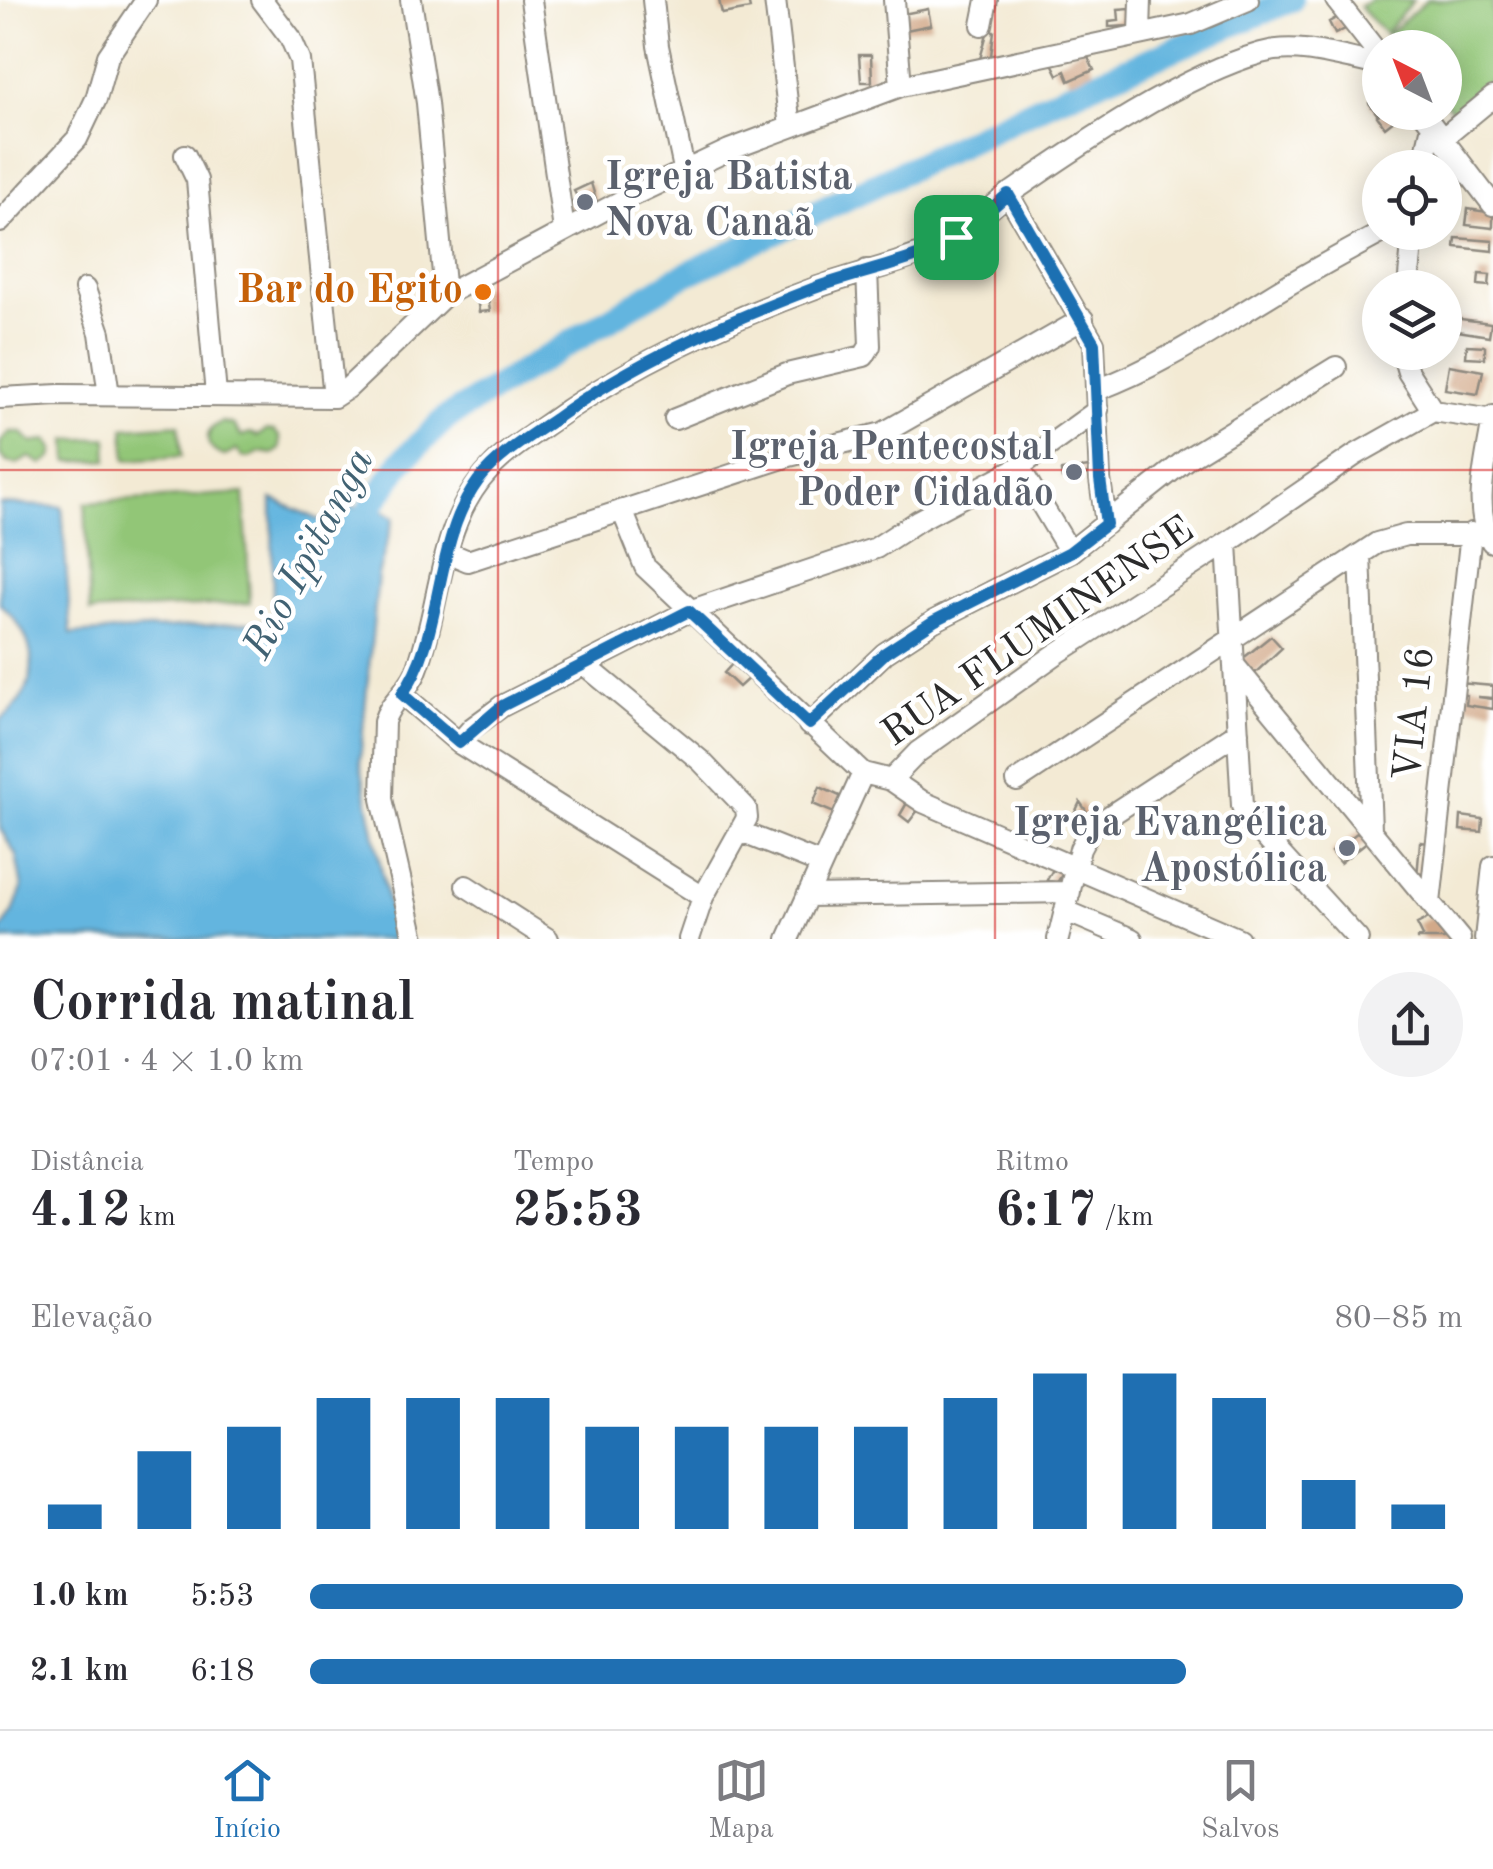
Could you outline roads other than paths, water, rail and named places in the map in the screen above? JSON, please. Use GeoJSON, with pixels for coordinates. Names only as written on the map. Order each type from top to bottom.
{"type":"FeatureCollection","features":[{"type":"Feature","properties":{"kind":"street"},"geometry":{"type":"LineString","coordinates":[[0,222],[77,139],[96,99],[108,56],[146,0]]}},
{"type":"Feature","properties":{"kind":"street"},"geometry":{"type":"LineString","coordinates":[[262,0],[290,36],[300,60],[334,396]]}},
{"type":"Feature","properties":{"kind":"street"},"geometry":{"type":"LineString","coordinates":[[411,0],[427,104],[445,296]]}},
{"type":"Feature","properties":{"kind":"street"},"geometry":{"type":"LineString","coordinates":[[531,0],[564,230]]}},
{"type":"Feature","properties":{"kind":"street"},"geometry":{"type":"LineString","coordinates":[[652,0],[684,169]]}},
{"type":"Feature","properties":{"kind":"street"},"geometry":{"type":"LineString","coordinates":[[775,0],[790,126]]}},
{"type":"Feature","properties":{"kind":"street"},"geometry":{"type":"LineString","coordinates":[[894,0],[901,86]]}},
{"type":"Feature","properties":{"kind":"street"},"geometry":{"type":"LineString","coordinates":[[982,26],[987,0]]}},
{"type":"Feature","properties":{"kind":"street"},"geometry":{"type":"LineString","coordinates":[[1140,0],[1140,34]]}},
{"type":"Feature","properties":{"kind":"street"},"geometry":{"type":"LineString","coordinates":[[1192,24],[1193,0]]}},
{"type":"Feature","properties":{"kind":"street"},"geometry":{"type":"LineString","coordinates":[[0,398],[334,396],[348,388],[445,296],[684,169],[901,86],[1192,24],[1248,0]]}},
{"type":"Feature","properties":{"kind":"street"},"geometry":{"type":"LineString","coordinates":[[1336,0],[1362,33]]}},
{"type":"Feature","properties":{"kind":"street"},"geometry":{"type":"LineString","coordinates":[[414,939],[381,788],[384,722],[386,713],[417,670],[446,552],[464,504],[492,466],[592,392],[760,310],[942,244],[1008,194],[1138,112],[1239,60],[1293,48],[1362,61]]}},
{"type":"Feature","properties":{"kind":"street"},"geometry":{"type":"LineString","coordinates":[[1462,112],[1493,97]]}},
{"type":"Feature","properties":{"kind":"street"},"geometry":{"type":"LineString","coordinates":[[1435,130],[1493,205]]}},
{"type":"Feature","properties":{"kind":"street"},"geometry":{"type":"LineString","coordinates":[[186,155],[197,180],[216,395]]}},
{"type":"Feature","properties":{"kind":"street"},"geometry":{"type":"LineString","coordinates":[[1008,194],[1094,343],[1100,479],[1106,524]]}},
{"type":"Feature","properties":{"kind":"street"},"geometry":{"type":"LineString","coordinates":[[459,743],[502,706],[689,611],[876,548],[919,520],[1019,467],[1123,380],[1187,347],[1362,244]]}},
{"type":"Feature","properties":{"kind":"street"},"geometry":{"type":"LineString","coordinates":[[675,420],[788,374],[864,356],[870,346],[866,270]]}},
{"type":"Feature","properties":{"kind":"street"},"geometry":{"type":"LineString","coordinates":[[85,289],[100,333],[109,395]]}},
{"type":"Feature","properties":{"kind":"street"},"geometry":{"type":"LineString","coordinates":[[446,552],[468,561],[788,456],[884,433],[1083,320]]}},
{"type":"Feature","properties":{"kind":"street"},"geometry":{"type":"LineString","coordinates":[[809,724],[885,653],[1070,552],[1158,478],[1336,367]]}},
{"type":"Feature","properties":{"kind":"street"},"geometry":{"type":"LineString","coordinates":[[1407,370],[1433,410],[1493,418]]}},
{"type":"Feature","properties":{"kind":"street","name":"RUA FLUMINENSE"},"geometry":{"type":"LineString","coordinates":[[890,780],[918,752],[1040,665],[1354,455],[1433,410]]}},
{"type":"Feature","properties":{"kind":"street","name":"VIA 16"},"geometry":{"type":"LineString","coordinates":[[1430,902],[1484,537],[1482,500],[1493,418]]}},
{"type":"Feature","properties":{"kind":"street"},"geometry":{"type":"LineString","coordinates":[[1019,467],[1070,552]]}},
{"type":"Feature","properties":{"kind":"street"},"geometry":{"type":"LineString","coordinates":[[622,510],[645,568],[863,773],[890,780],[923,802],[1239,939]]}},
{"type":"Feature","properties":{"kind":"street"},"geometry":{"type":"LineString","coordinates":[[1018,781],[1360,554],[1395,536],[1484,537]]}},
{"type":"Feature","properties":{"kind":"street"},"geometry":{"type":"LineString","coordinates":[[1227,543],[1240,796],[1253,824],[1357,939]]}},
{"type":"Feature","properties":{"kind":"street"},"geometry":{"type":"LineString","coordinates":[[1360,554],[1371,829]]}},
{"type":"Feature","properties":{"kind":"street"},"geometry":{"type":"LineString","coordinates":[[586,666],[701,762],[742,803],[747,818],[703,897],[689,939]]}},
{"type":"Feature","properties":{"kind":"street"},"geometry":{"type":"LineString","coordinates":[[1235,666],[1460,939]]}},
{"type":"Feature","properties":{"kind":"street"},"geometry":{"type":"LineString","coordinates":[[402,694],[459,743],[703,897]]}},
{"type":"Feature","properties":{"kind":"street"},"geometry":{"type":"LineString","coordinates":[[1058,939],[1084,837],[1091,828],[1238,732]]}},
{"type":"Feature","properties":{"kind":"street"},"geometry":{"type":"LineString","coordinates":[[788,939],[863,773]]}},
{"type":"Feature","properties":{"kind":"street"},"geometry":{"type":"LineString","coordinates":[[740,832],[821,864]]}},
{"type":"Feature","properties":{"kind":"street"},"geometry":{"type":"LineString","coordinates":[[1487,938],[1493,866]]}},
{"type":"Feature","properties":{"kind":"street"},"geometry":{"type":"LineString","coordinates":[[466,886],[548,939]]}},
{"type":"Feature","properties":{"kind":"street"},"geometry":{"type":"LineString","coordinates":[[806,896],[1068,901],[1132,939]]}},
{"type":"Feature","properties":{"kind":"water"},"geometry":{"type":"Polygon","coordinates":[[[272,499],[338,528],[349,504],[359,509],[364,500],[394,517],[378,575],[360,761],[395,939],[0,939],[0,931],[13,913],[22,888],[16,855],[0,828],[0,720],[24,693],[32,663],[23,632],[0,604],[0,504],[62,507],[71,634],[273,621],[272,499]]]}},
{"type":"Feature","properties":{"kind":"waterway","name":"Rio Ipitanga"},"geometry":{"type":"LineString","coordinates":[[361,533],[370,508],[401,462],[446,418],[676,279],[1056,99],[1291,0]]}},
{"type":"Feature","properties":{"kind":"place","name":"Igreja Batista Nova Canaã"},"geometry":{"type":"Point","coordinates":[585,202]}},
{"type":"Feature","properties":{"kind":"place","name":"Bar do Egito"},"geometry":{"type":"Point","coordinates":[483,292]}},
{"type":"Feature","properties":{"kind":"place","name":"Igreja Pentecostal Poder Cidadão"},"geometry":{"type":"Point","coordinates":[1074,472]}},
{"type":"Feature","properties":{"kind":"place","name":"Igreja Evangélica Apostólica"},"geometry":{"type":"Point","coordinates":[1347,848]}}]}
